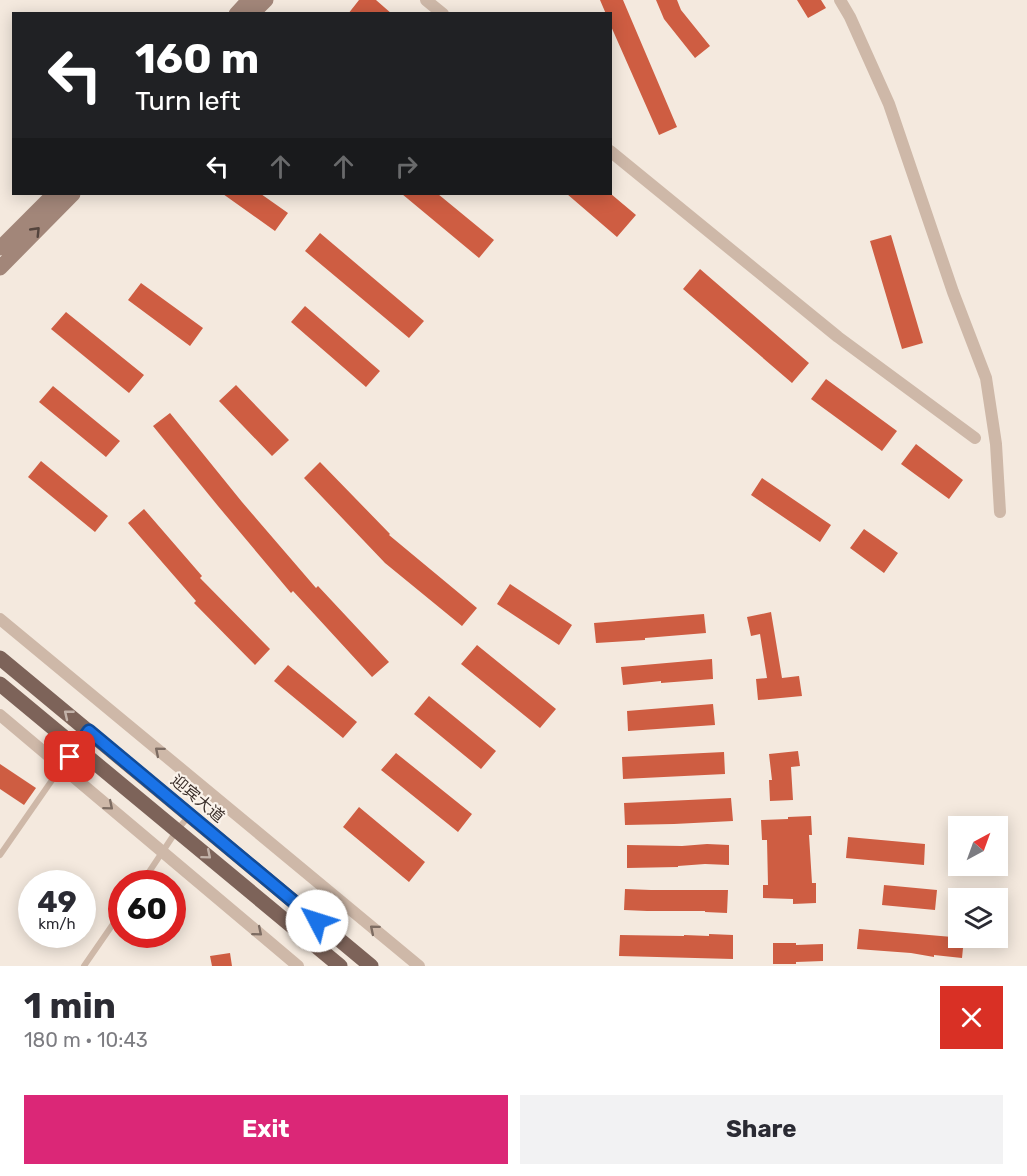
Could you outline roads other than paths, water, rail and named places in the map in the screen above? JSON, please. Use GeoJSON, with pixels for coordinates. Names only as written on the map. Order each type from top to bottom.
{"type":"FeatureCollection","features":[{"type":"Feature","properties":{"kind":"main road"},"geometry":{"type":"LineString","coordinates":[[238,12],[249,0]]}},
{"type":"Feature","properties":{"kind":"main road"},"geometry":{"type":"LineString","coordinates":[[254,12],[266,0]]}},
{"type":"Feature","properties":{"kind":"main road"},"geometry":{"type":"LineString","coordinates":[[0,248],[53,195]]}},
{"type":"Feature","properties":{"kind":"main road"},"geometry":{"type":"LineString","coordinates":[[0,268],[72,195]]}},
{"type":"Feature","properties":{"kind":"main road","name":"迎宾大道"},"geometry":{"type":"LineString","coordinates":[[0,658],[371,966]]}},
{"type":"Feature","properties":{"kind":"main road"},"geometry":{"type":"LineString","coordinates":[[0,684],[340,966]]}},
{"type":"Feature","properties":{"kind":"street"},"geometry":{"type":"LineString","coordinates":[[426,0],[441,12]]}},
{"type":"Feature","properties":{"kind":"street"},"geometry":{"type":"LineString","coordinates":[[840,0],[850,17],[889,104],[986,378],[996,444],[1000,512]]}},
{"type":"Feature","properties":{"kind":"street"},"geometry":{"type":"LineString","coordinates":[[612,153],[838,336],[975,438]]}},
{"type":"Feature","properties":{"kind":"street"},"geometry":{"type":"LineString","coordinates":[[0,619],[419,966]]}},
{"type":"Feature","properties":{"kind":"street"},"geometry":{"type":"LineString","coordinates":[[0,715],[298,966]]}},
{"type":"Feature","properties":{"kind":"lane"},"geometry":{"type":"LineString","coordinates":[[0,855],[89,731]]}},
{"type":"Feature","properties":{"kind":"lane"},"geometry":{"type":"LineString","coordinates":[[151,870],[177,830],[190,815]]}},
{"type":"Feature","properties":{"kind":"lane"},"geometry":{"type":"LineString","coordinates":[[84,966],[108,931]]}}]}
